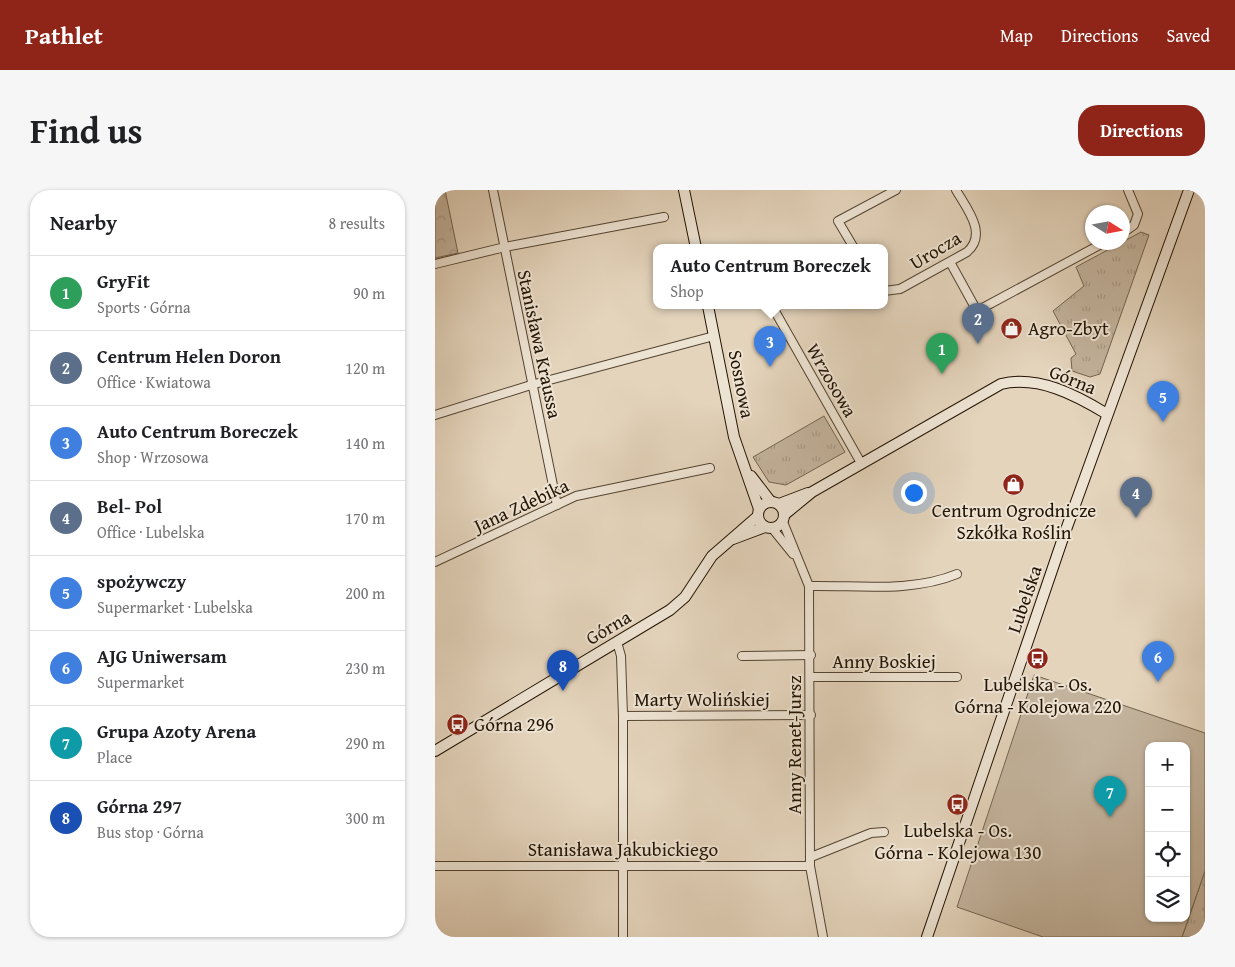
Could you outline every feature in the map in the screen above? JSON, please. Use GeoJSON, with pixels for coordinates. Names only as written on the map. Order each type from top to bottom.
{"type":"FeatureCollection","features":[{"type":"Feature","properties":{"kind":"street","name":"Stanisława Kraussa"},"geometry":{"type":"LineString","coordinates":[[493,190],[557,505]]}},
{"type":"Feature","properties":{"kind":"street"},"geometry":{"type":"LineString","coordinates":[[684,190],[695,244]]}},
{"type":"Feature","properties":{"kind":"street"},"geometry":{"type":"LineString","coordinates":[[852,244],[838,221],[895,190]]}},
{"type":"Feature","properties":{"kind":"street","name":"Urocza"},"geometry":{"type":"LineString","coordinates":[[888,290],[900,289],[950,262],[967,252],[978,238],[975,225],[956,190]]}},
{"type":"Feature","properties":{"kind":"street"},"geometry":{"type":"LineString","coordinates":[[1128,190],[1138,214],[1134,225],[1130,228]]}},
{"type":"Feature","properties":{"kind":"street","name":"Lubelska"},"geometry":{"type":"LineString","coordinates":[[927,937],[1107,414],[1189,190]]}},
{"type":"Feature","properties":{"kind":"street"},"geometry":{"type":"LineString","coordinates":[[435,264],[505,247],[664,217]]}},
{"type":"Feature","properties":{"kind":"street"},"geometry":{"type":"LineString","coordinates":[[950,262],[977,311],[1090,250]]}},
{"type":"Feature","properties":{"kind":"street","name":"Sosnowa"},"geometry":{"type":"LineString","coordinates":[[709,309],[734,437],[758,513],[768,528]]}},
{"type":"Feature","properties":{"kind":"street","name":"Wrzosowa"},"geometry":{"type":"LineString","coordinates":[[776,313],[861,463]]}},
{"type":"Feature","properties":{"kind":"street"},"geometry":{"type":"LineString","coordinates":[[435,415],[531,384],[714,336]]}},
{"type":"Feature","properties":{"kind":"street","name":"Górna"},"geometry":{"type":"LineString","coordinates":[[728,542],[768,528],[784,518],[812,492],[992,388],[1008,382],[1024,381],[1042,384],[1092,405],[1107,414]]}},
{"type":"Feature","properties":{"kind":"street","name":"Jana Zdebika"},"geometry":{"type":"LineString","coordinates":[[435,562],[576,496],[711,468]]}},
{"type":"Feature","properties":{"kind":"street","name":"Sosnowa"},"geometry":{"type":"LineString","coordinates":[[744,468],[775,503],[784,518]]}},
{"type":"Feature","properties":{"kind":"street","name":"Górna"},"geometry":{"type":"LineString","coordinates":[[435,750],[670,610],[685,597],[712,556],[758,513],[764,504],[775,503],[812,492]]}},
{"type":"Feature","properties":{"kind":"street","name":"Anny Renet-Jursz"},"geometry":{"type":"LineString","coordinates":[[784,518],[795,556],[809,586],[811,655],[810,866],[823,937]]}},
{"type":"Feature","properties":{"kind":"street","name":"Anny Renet-Jursz"},"geometry":{"type":"LineString","coordinates":[[768,528],[795,556]]}},
{"type":"Feature","properties":{"kind":"street"},"geometry":{"type":"LineString","coordinates":[[809,586],[904,586],[927,583],[957,574]]}},
{"type":"Feature","properties":{"kind":"street"},"geometry":{"type":"LineString","coordinates":[[617,642],[621,656],[623,716],[623,937]]}},
{"type":"Feature","properties":{"kind":"street","name":"Anny Boskiej"},"geometry":{"type":"LineString","coordinates":[[742,656],[811,655]]}},
{"type":"Feature","properties":{"kind":"street","name":"Anny Boskiej"},"geometry":{"type":"LineString","coordinates":[[811,678],[957,677]]}},
{"type":"Feature","properties":{"kind":"street","name":"Marty Wolińskiej"},"geometry":{"type":"LineString","coordinates":[[623,716],[811,715]]}},
{"type":"Feature","properties":{"kind":"street"},"geometry":{"type":"LineString","coordinates":[[811,857],[871,833],[884,832]]}},
{"type":"Feature","properties":{"kind":"street","name":"Stanisława Jakubickiego"},"geometry":{"type":"LineString","coordinates":[[435,866],[810,866]]}},
{"type":"Feature","properties":{"kind":"green space"},"geometry":{"type":"Polygon","coordinates":[[[435,190],[445,190],[458,253],[435,258],[435,190]]]}},
{"type":"Feature","properties":{"kind":"green space"},"geometry":{"type":"Polygon","coordinates":[[[1141,232],[1149,235],[1100,374],[1090,377],[1072,371],[1071,358],[1076,354],[1053,311],[1084,286],[1076,267],[1108,250],[1130,250],[1130,238],[1141,232]]]}},
{"type":"Feature","properties":{"kind":"green space"},"geometry":{"type":"Polygon","coordinates":[[[824,416],[845,452],[786,485],[769,482],[753,457],[824,416]]]}},
{"type":"Feature","properties":{"kind":"green space"},"geometry":{"type":"Polygon","coordinates":[[[1034,675],[1205,733],[1205,871],[1190,914],[1190,742],[1145,742],[1145,922],[1187,922],[1182,937],[1043,937],[957,907],[1034,675]]]}},
{"type":"Feature","properties":{"kind":"green space"},"geometry":{"type":"Polygon","coordinates":[[[1205,871],[1205,937],[1182,937],[1187,922],[1190,922],[1190,914],[1205,871]]]}},
{"type":"Feature","properties":{"kind":"place","name":"Agro-Zbyt"},"geometry":{"type":"Point","coordinates":[1012,328]}},
{"type":"Feature","properties":{"kind":"place","name":"Centrum Helen Doron"},"geometry":{"type":"Point","coordinates":[978,344]}},
{"type":"Feature","properties":{"kind":"place","name":"Auto Centrum Boreczek"},"geometry":{"type":"Point","coordinates":[770,367]}},
{"type":"Feature","properties":{"kind":"place","name":"GryFit"},"geometry":{"type":"Point","coordinates":[942,374]}},
{"type":"Feature","properties":{"kind":"place","name":"spożywczy"},"geometry":{"type":"Point","coordinates":[1163,422]}},
{"type":"Feature","properties":{"kind":"place","name":"Centrum Ogrodnicze Szkółka Roślin"},"geometry":{"type":"Point","coordinates":[1014,484]}},
{"type":"Feature","properties":{"kind":"place","name":"Bel- Pol"},"geometry":{"type":"Point","coordinates":[1136,518]}},
{"type":"Feature","properties":{"kind":"place","name":"Lubelska - Os. Górna - Kolejowa 220"},"geometry":{"type":"Point","coordinates":[1038,658]}},
{"type":"Feature","properties":{"kind":"place","name":"AJG Uniwersam"},"geometry":{"type":"Point","coordinates":[1158,682]}},
{"type":"Feature","properties":{"kind":"place","name":"Górna 297"},"geometry":{"type":"Point","coordinates":[563,691]}},
{"type":"Feature","properties":{"kind":"place","name":"Górna 296"},"geometry":{"type":"Point","coordinates":[458,724]}},
{"type":"Feature","properties":{"kind":"place","name":"Lubelska - Os. Górna - Kolejowa 130"},"geometry":{"type":"Point","coordinates":[958,804]}},
{"type":"Feature","properties":{"kind":"place","name":"Grupa Azoty Arena"},"geometry":{"type":"Point","coordinates":[1110,817]}}]}
